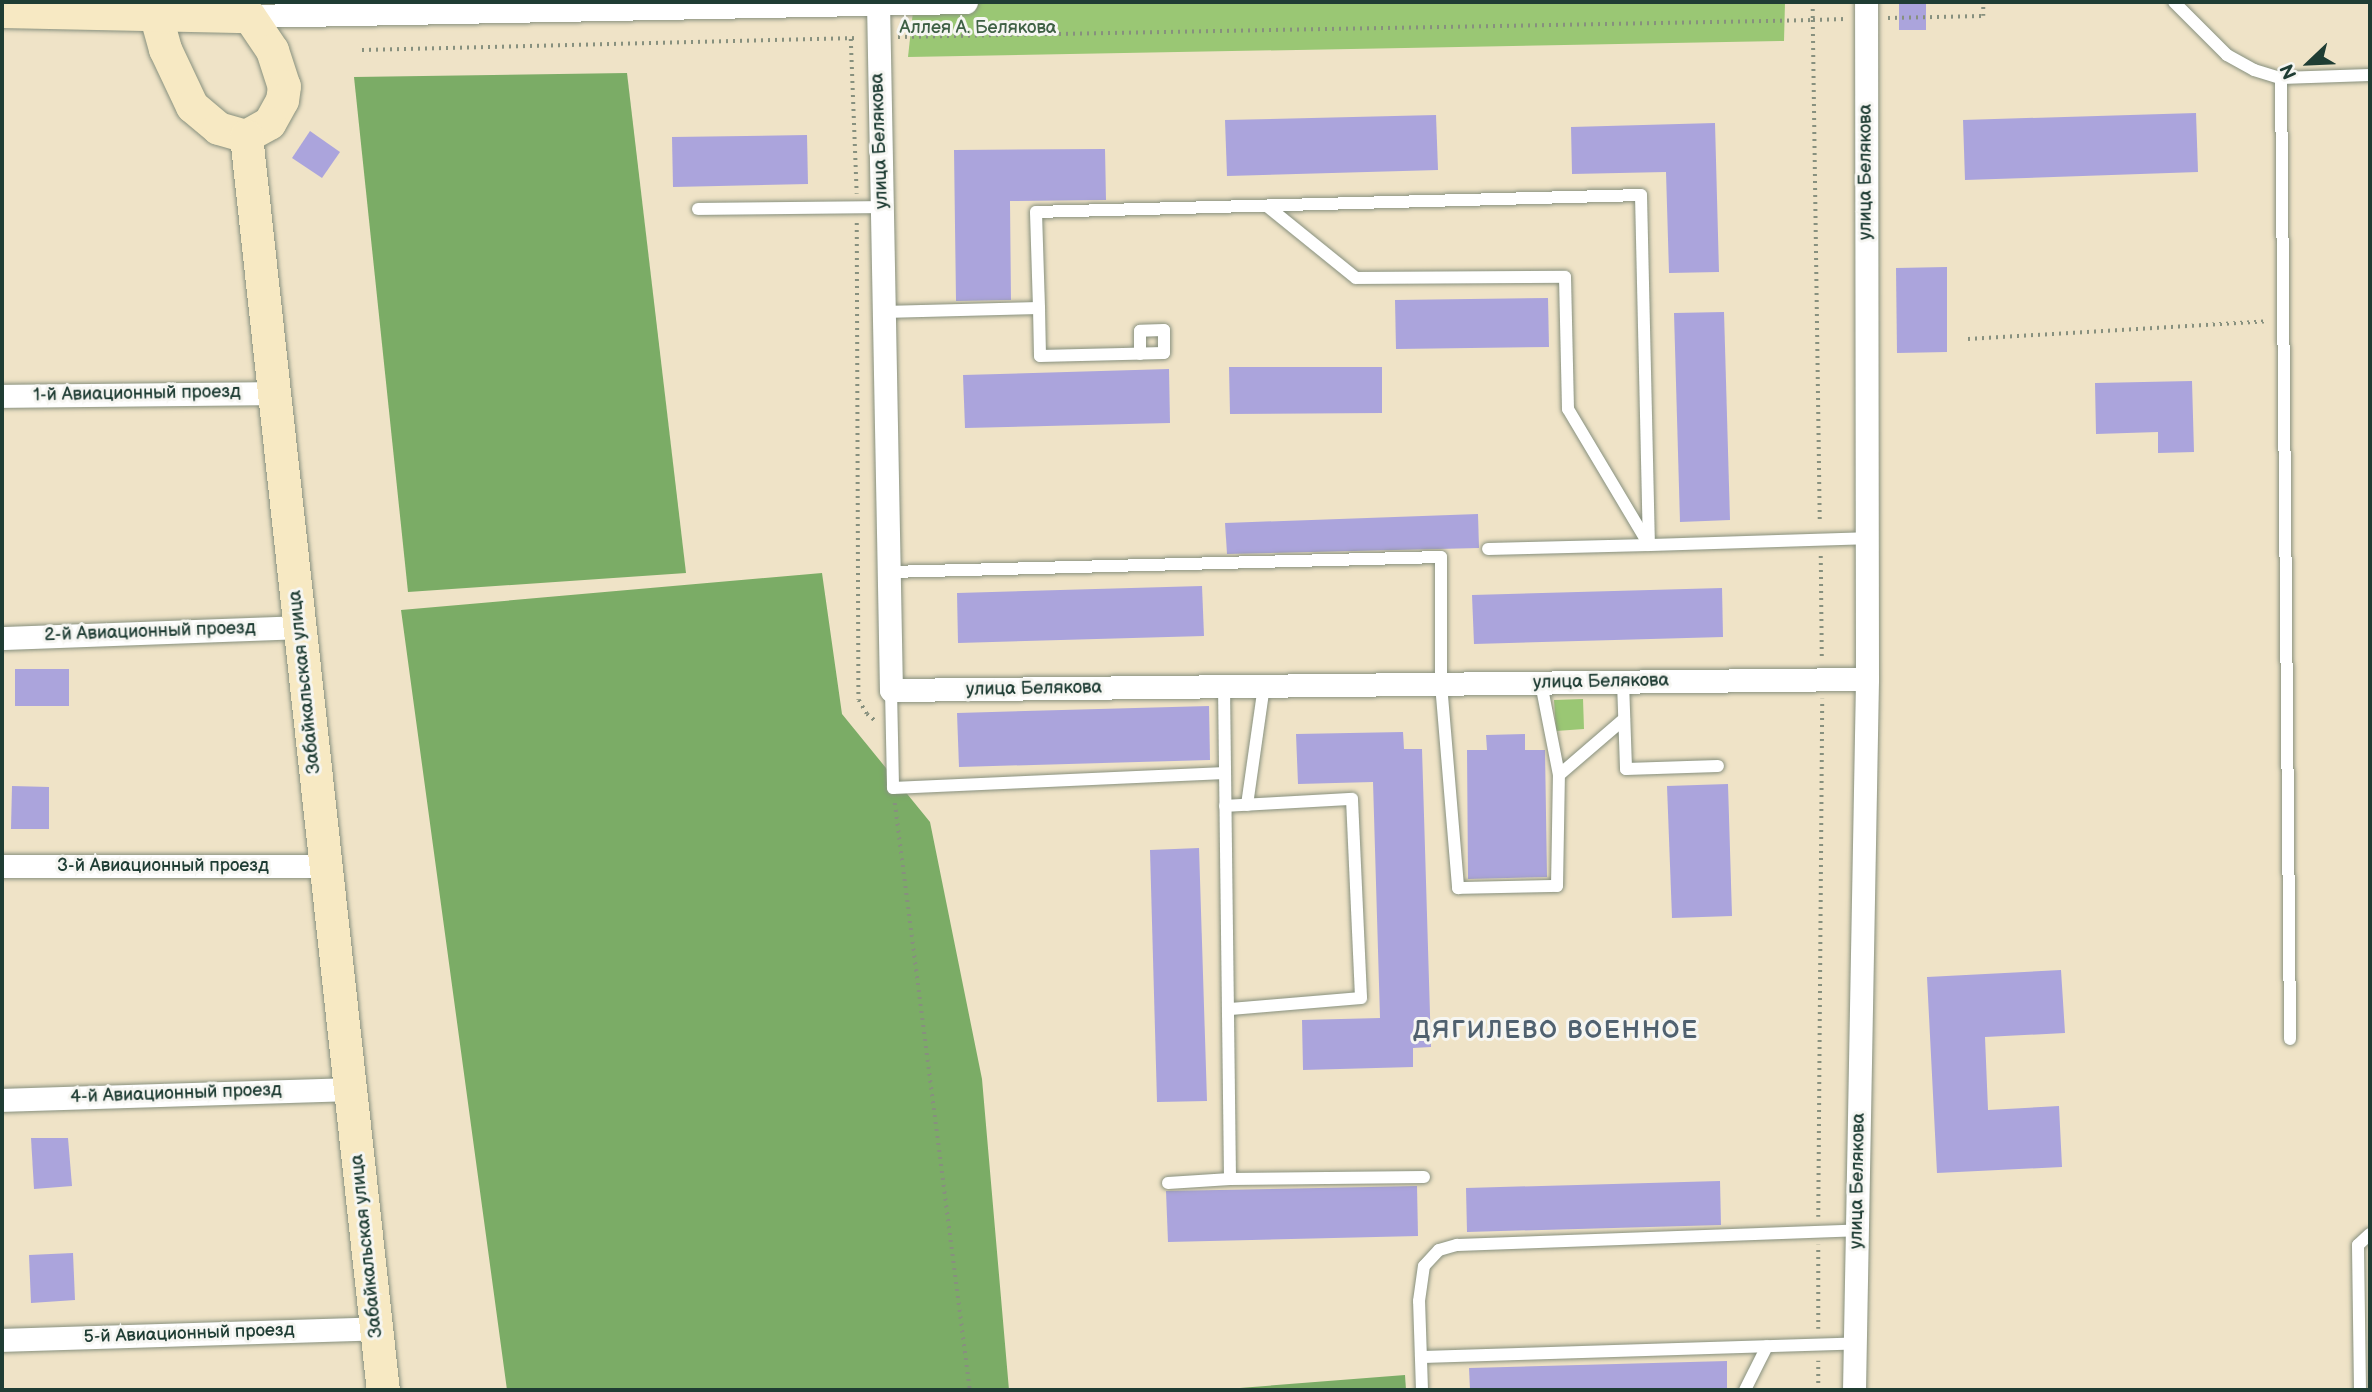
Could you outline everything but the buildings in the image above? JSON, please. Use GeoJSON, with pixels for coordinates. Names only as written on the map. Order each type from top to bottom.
{"type":"FeatureCollection","features":[{"type":"Feature","properties":{"kind":"street"},"geometry":{"type":"LineString","coordinates":[[2,11],[153,8],[249,16],[966,2]]}},
{"type":"Feature","properties":{"kind":"street","name":"улица Белякова"},"geometry":{"type":"LineString","coordinates":[[878,3],[876,38],[882,207],[891,690],[1867,679]]}},
{"type":"Feature","properties":{"kind":"street"},"geometry":{"type":"LineString","coordinates":[[153,8],[164,49],[192,106],[218,128],[246,136],[270,122],[282,100],[284,86],[272,50],[249,16]]}},
{"type":"Feature","properties":{"kind":"street","name":"улица Белякова"},"geometry":{"type":"LineString","coordinates":[[1854,1390],[1867,679],[1866,10]]}},
{"type":"Feature","properties":{"kind":"street","name":"Забайкальская улица"},"geometry":{"type":"LineString","coordinates":[[246,136],[383,1390]]}},
{"type":"Feature","properties":{"kind":"street","name":"1-й Авиационный проезд"},"geometry":{"type":"LineString","coordinates":[[2,396],[273,393]]}},
{"type":"Feature","properties":{"kind":"street","name":"2-й Авиационный проезд"},"geometry":{"type":"LineString","coordinates":[[2,638],[299,627]]}},
{"type":"Feature","properties":{"kind":"street","name":"3-й Авиационный проезд"},"geometry":{"type":"LineString","coordinates":[[2,866],[325,866]]}},
{"type":"Feature","properties":{"kind":"street","name":"4-й Авиационный проезд"},"geometry":{"type":"LineString","coordinates":[[2,1100],[350,1089]]}},
{"type":"Feature","properties":{"kind":"street","name":"5-й Авиационный проезд"},"geometry":{"type":"LineString","coordinates":[[2,1340],[376,1328]]}},
{"type":"Feature","properties":{"kind":"lane"},"geometry":{"type":"LineString","coordinates":[[2174,2],[2184,7],[2205,36],[2227,55],[2254,70],[2281,78],[2370,75]]}},
{"type":"Feature","properties":{"kind":"lane"},"geometry":{"type":"LineString","coordinates":[[2281,78],[2290,1039]]}},
{"type":"Feature","properties":{"kind":"lane"},"geometry":{"type":"LineString","coordinates":[[1140,354],[1040,355],[1036,212],[1641,195],[1649,545]]}},
{"type":"Feature","properties":{"kind":"lane"},"geometry":{"type":"LineString","coordinates":[[1267,206],[1356,278],[1565,277],[1568,409],[1649,545]]}},
{"type":"Feature","properties":{"kind":"lane"},"geometry":{"type":"LineString","coordinates":[[698,209],[882,207]]}},
{"type":"Feature","properties":{"kind":"lane"},"geometry":{"type":"LineString","coordinates":[[883,312],[1039,308]]}},
{"type":"Feature","properties":{"kind":"lane"},"geometry":{"type":"LineString","coordinates":[[1488,549],[1867,538]]}},
{"type":"Feature","properties":{"kind":"lane"},"geometry":{"type":"LineString","coordinates":[[890,572],[1441,558],[1441,684],[1458,888],[1558,886],[1559,775],[1541,683]]}},
{"type":"Feature","properties":{"kind":"lane"},"geometry":{"type":"LineString","coordinates":[[1623,682],[1626,769],[1718,766]]}},
{"type":"Feature","properties":{"kind":"lane"},"geometry":{"type":"LineString","coordinates":[[1247,805],[1264,686]]}},
{"type":"Feature","properties":{"kind":"lane"},"geometry":{"type":"LineString","coordinates":[[1224,687],[1230,1179]]}},
{"type":"Feature","properties":{"kind":"lane"},"geometry":{"type":"LineString","coordinates":[[891,690],[893,788],[1225,773]]}},
{"type":"Feature","properties":{"kind":"lane"},"geometry":{"type":"LineString","coordinates":[[1559,775],[1624,719]]}},
{"type":"Feature","properties":{"kind":"lane"},"geometry":{"type":"LineString","coordinates":[[1225,806],[1352,799],[1361,998],[1230,1009]]}},
{"type":"Feature","properties":{"kind":"lane"},"geometry":{"type":"LineString","coordinates":[[1168,1183],[1230,1179],[1424,1177]]}},
{"type":"Feature","properties":{"kind":"lane"},"geometry":{"type":"LineString","coordinates":[[1422,1390],[1421,1289],[1424,1266],[1438,1250],[1457,1245],[1857,1230]]}},
{"type":"Feature","properties":{"kind":"lane"},"geometry":{"type":"LineString","coordinates":[[2360,1390],[2358,1245],[2370,1234]]}},
{"type":"Feature","properties":{"kind":"lane"},"geometry":{"type":"LineString","coordinates":[[1421,1357],[1855,1343]]}},
{"type":"Feature","properties":{"kind":"lane"},"geometry":{"type":"LineString","coordinates":[[1745,1390],[1767,1346]]}},
{"type":"Feature","properties":{"kind":"path"},"geometry":{"type":"LineString","coordinates":[[1813,2],[1821,528]]}},
{"type":"Feature","properties":{"kind":"path"},"geometry":{"type":"LineString","coordinates":[[362,50],[1814,19],[1866,10],[1983,16],[1983,2]]}},
{"type":"Feature","properties":{"kind":"path"},"geometry":{"type":"LineString","coordinates":[[851,38],[857,209],[859,700],[867,714],[892,734]]}},
{"type":"Feature","properties":{"kind":"path"},"geometry":{"type":"LineString","coordinates":[[1968,338],[2283,320]]}},
{"type":"Feature","properties":{"kind":"path"},"geometry":{"type":"LineString","coordinates":[[1818,1390],[1821,556]]}},
{"type":"Feature","properties":{"kind":"path"},"geometry":{"type":"LineString","coordinates":[[893,788],[970,1390]]}},
{"type":"Feature","properties":{"kind":"green space","name":"Аллея А. Белякова"},"geometry":{"type":"Polygon","coordinates":[[[914,2],[1785,2],[1784,41],[908,57],[914,2]]]}},
{"type":"Feature","properties":{"kind":"green space"},"geometry":{"type":"Polygon","coordinates":[[[627,73],[686,573],[408,592],[354,77],[627,73]]]}},
{"type":"Feature","properties":{"kind":"green space"},"geometry":{"type":"Polygon","coordinates":[[[822,573],[842,714],[930,822],[982,1079],[1009,1390],[507,1390],[401,610],[822,573]]]}},
{"type":"Feature","properties":{"kind":"green space"},"geometry":{"type":"Polygon","coordinates":[[[1583,699],[1584,729],[1556,731],[1554,700],[1583,699]]]}},
{"type":"Feature","properties":{"kind":"green space"},"geometry":{"type":"Polygon","coordinates":[[[1405,1375],[1406,1390],[1214,1390],[1405,1375]]]}},
{"type":"Feature","properties":{"kind":"district","name":"ДЯГИЛЕВО ВОЕННОЕ"},"geometry":{"type":"Point","coordinates":[1556,1031]}}]}
